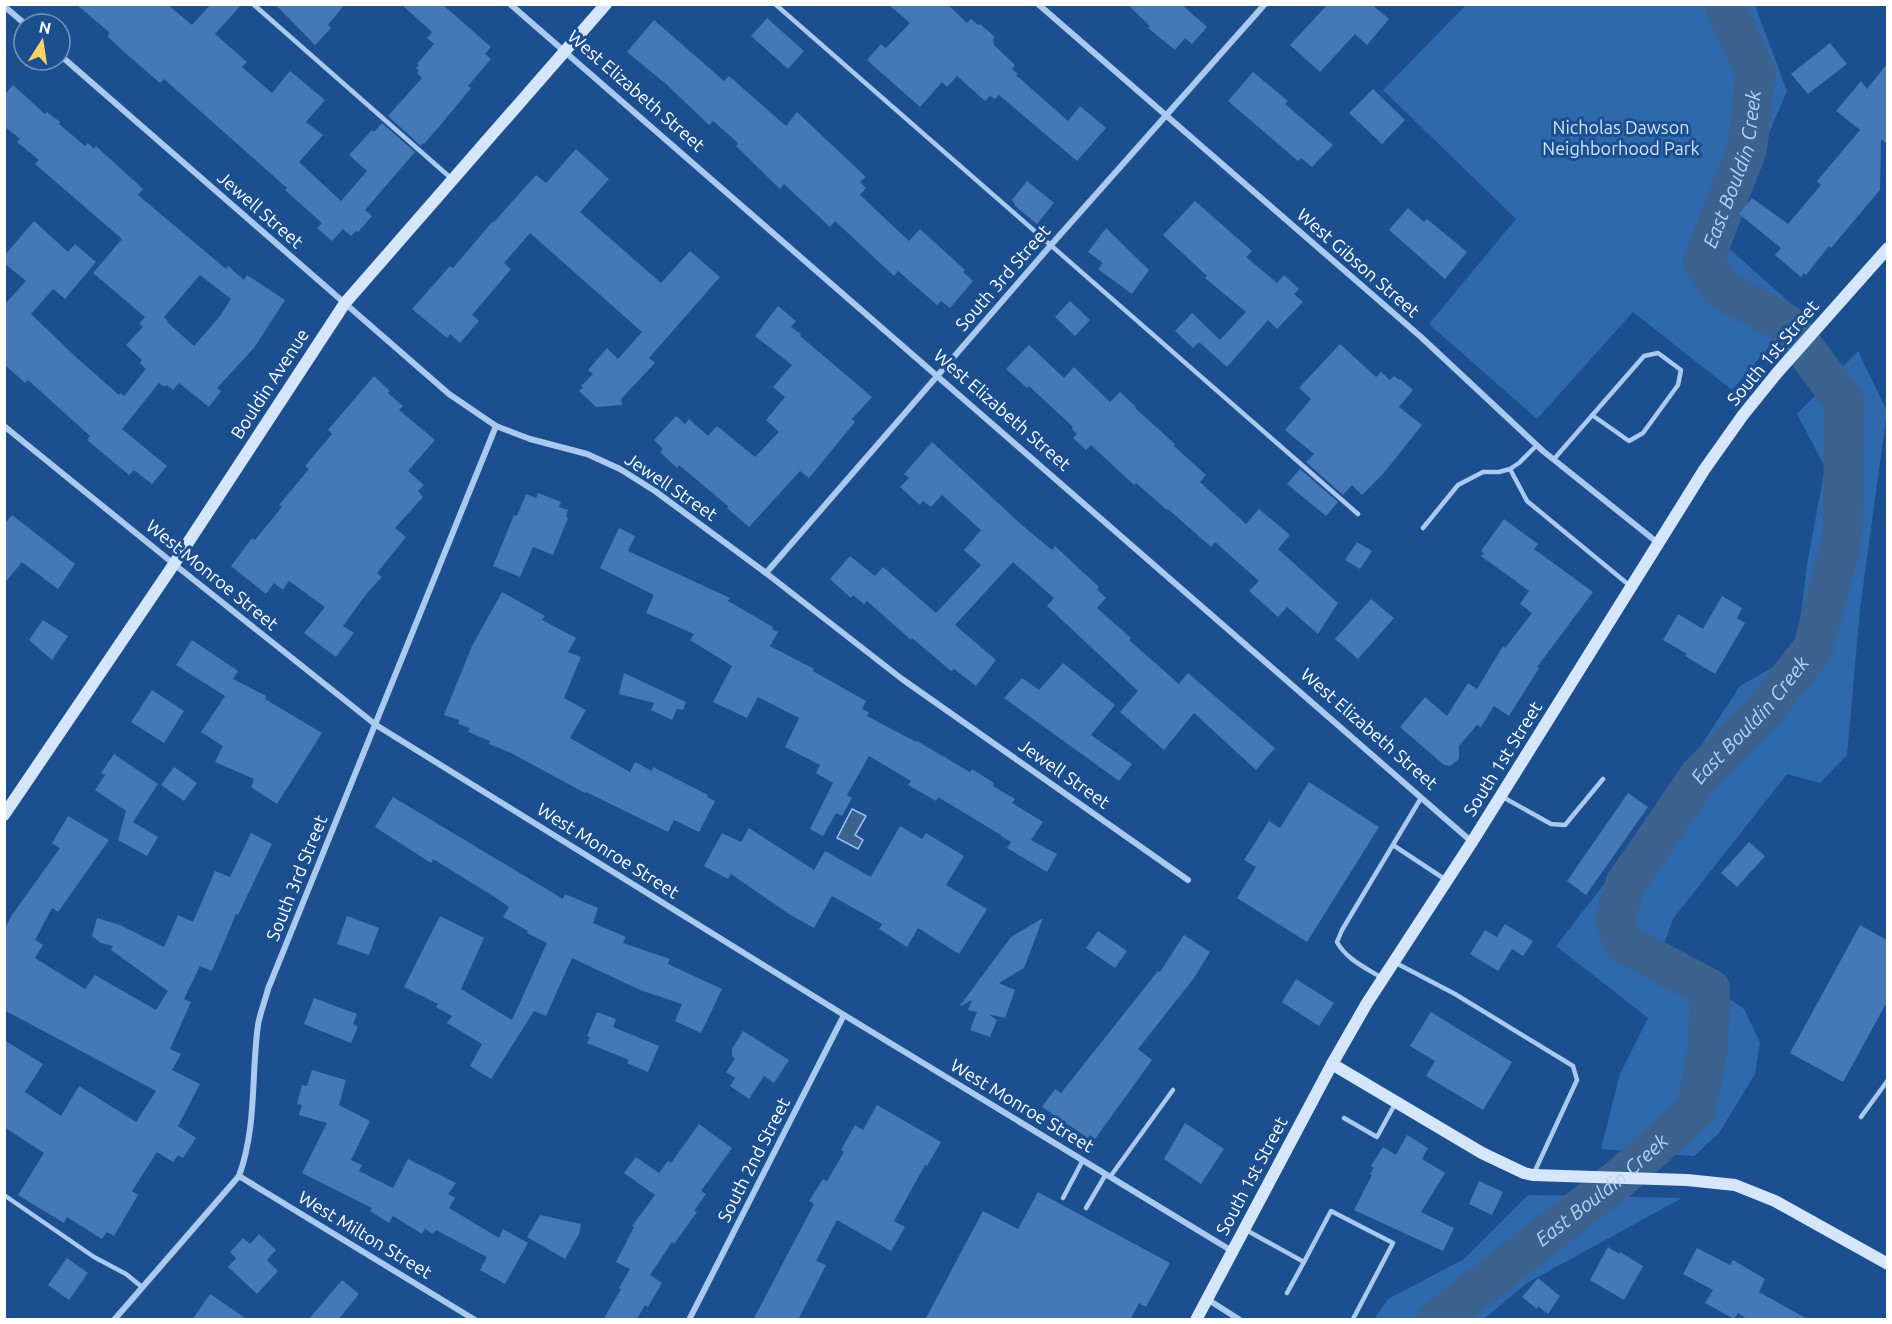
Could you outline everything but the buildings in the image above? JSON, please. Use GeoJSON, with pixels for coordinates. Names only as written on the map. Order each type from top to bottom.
{"type":"FeatureCollection","features":[{"type":"Feature","properties":{"kind":"street","name":"West Elizabeth Street"},"geometry":{"type":"LineString","coordinates":[[510,4],[1472,842]]}},
{"type":"Feature","properties":{"kind":"street","name":"Bouldin Avenue"},"geometry":{"type":"LineString","coordinates":[[4,815],[174,564],[345,303],[606,4]]}},
{"type":"Feature","properties":{"kind":"street","name":"West Gibson Street"},"geometry":{"type":"LineString","coordinates":[[1038,4],[1421,337],[1537,445],[1659,543]]}},
{"type":"Feature","properties":{"kind":"street","name":"South 3rd Street"},"geometry":{"type":"LineString","coordinates":[[766,573],[1051,245],[1265,4]]}},
{"type":"Feature","properties":{"kind":"street","name":"Jewell Street"},"geometry":{"type":"LineString","coordinates":[[72,65],[449,394],[496,426],[530,439],[587,454],[620,469],[655,491],[766,573],[902,679],[1188,880]]}},
{"type":"Feature","properties":{"kind":"street","name":"South 1st Street"},"geometry":{"type":"LineString","coordinates":[[1196,1320],[1332,1064],[1383,979],[1472,842],[1704,470],[1777,373],[1887,248]]}},
{"type":"Feature","properties":{"kind":"street","name":"West Monroe Street"},"geometry":{"type":"LineString","coordinates":[[4,426],[376,725],[844,1015],[1232,1251]]}},
{"type":"Feature","properties":{"kind":"street","name":"South 3rd Street"},"geometry":{"type":"LineString","coordinates":[[114,1320],[239,1176],[250,1134],[259,1024],[268,989],[496,426]]}},
{"type":"Feature","properties":{"kind":"street","name":"South 2nd Street"},"geometry":{"type":"LineString","coordinates":[[690,1320],[844,1015]]}},
{"type":"Feature","properties":{"kind":"street"},"geometry":{"type":"LineString","coordinates":[[1332,1064],[1482,1152],[1524,1173],[1614,1179],[1687,1180],[1735,1185],[1775,1201],[1887,1262]]}},
{"type":"Feature","properties":{"kind":"street","name":"West Milton Street"},"geometry":{"type":"LineString","coordinates":[[239,1176],[475,1320]]}},
{"type":"Feature","properties":{"kind":"street"},"geometry":{"type":"LineString","coordinates":[[1207,1299],[1240,1320]]}},
{"type":"Feature","properties":{"kind":"lane"},"geometry":{"type":"LineString","coordinates":[[253,4],[453,179]]}},
{"type":"Feature","properties":{"kind":"lane"},"geometry":{"type":"LineString","coordinates":[[776,4],[1358,514]]}},
{"type":"Feature","properties":{"kind":"lane"},"geometry":{"type":"LineString","coordinates":[[1554,459],[1592,415],[1644,356],[1658,354],[1681,370],[1678,385],[1658,414],[1643,433],[1629,441],[1592,415]]}},
{"type":"Feature","properties":{"kind":"lane"},"geometry":{"type":"LineString","coordinates":[[1423,528],[1458,485],[1484,472],[1510,469],[1537,445]]}},
{"type":"Feature","properties":{"kind":"lane"},"geometry":{"type":"LineString","coordinates":[[1510,469],[1527,501],[1632,587]]}},
{"type":"Feature","properties":{"kind":"lane"},"geometry":{"type":"LineString","coordinates":[[1501,796],[1551,824],[1564,825],[1603,779]]}},
{"type":"Feature","properties":{"kind":"lane"},"geometry":{"type":"LineString","coordinates":[[1383,979],[1346,955],[1337,942],[1421,798]]}},
{"type":"Feature","properties":{"kind":"lane"},"geometry":{"type":"LineString","coordinates":[[1393,845],[1447,881]]}},
{"type":"Feature","properties":{"kind":"lane"},"geometry":{"type":"LineString","coordinates":[[1394,962],[1455,994],[1572,1066],[1577,1080],[1533,1175]]}},
{"type":"Feature","properties":{"kind":"lane"},"geometry":{"type":"LineString","coordinates":[[1861,1117],[1887,1080]]}},
{"type":"Feature","properties":{"kind":"lane"},"geometry":{"type":"LineString","coordinates":[[1086,1208],[1173,1090]]}},
{"type":"Feature","properties":{"kind":"lane"},"geometry":{"type":"LineString","coordinates":[[1344,1118],[1377,1137],[1397,1102]]}},
{"type":"Feature","properties":{"kind":"lane"},"geometry":{"type":"LineString","coordinates":[[1063,1198],[1083,1160]]}},
{"type":"Feature","properties":{"kind":"lane"},"geometry":{"type":"LineString","coordinates":[[4,1195],[94,1257],[126,1274],[142,1287]]}},
{"type":"Feature","properties":{"kind":"lane"},"geometry":{"type":"LineString","coordinates":[[1287,1293],[1331,1211],[1393,1243],[1353,1319]]}},
{"type":"Feature","properties":{"kind":"lane"},"geometry":{"type":"LineString","coordinates":[[1244,1228],[1304,1262]]}},
{"type":"Feature","properties":{"kind":"green space","name":"Nicholas Dawson Neighborhood Park"},"geometry":{"type":"Polygon","coordinates":[[[1467,4],[1755,5],[1787,91],[1722,242],[1799,311],[1732,390],[1633,312],[1537,419],[1429,324],[1516,219],[1383,90],[1467,4]]]}},
{"type":"Feature","properties":{"kind":"green space"},"geometry":{"type":"Polygon","coordinates":[[[1858,351],[1887,411],[1860,609],[1847,755],[1820,783],[1787,774],[1673,919],[1661,952],[1744,1009],[1760,1042],[1755,1074],[1719,1133],[1694,1156],[1601,1149],[1620,1074],[1648,1018],[1556,946],[1644,833],[1740,686],[1796,654],[1807,565],[1825,467],[1797,414],[1858,351]]]}},
{"type":"Feature","properties":{"kind":"green space"},"geometry":{"type":"Polygon","coordinates":[[[1528,1195],[1682,1198],[1527,1283],[1484,1319],[1374,1319],[1388,1299],[1464,1259],[1528,1195]]]}},
{"type":"Feature","properties":{"kind":"shaded area"},"geometry":{"type":"Polygon","coordinates":[[[852,809],[866,816],[855,835],[863,840],[858,849],[837,838],[852,809]]]}},
{"type":"Feature","properties":{"kind":"waterway","name":"East Bouldin Creek"},"geometry":{"type":"LineString","coordinates":[[1437,1320],[1620,1178],[1696,1110],[1708,1048],[1710,989],[1625,944],[1615,921],[1625,884],[1700,775],[1767,707],[1813,648],[1843,536],[1844,401],[1786,324],[1721,289],[1703,262],[1747,149],[1756,73],[1724,4]]}}]}
